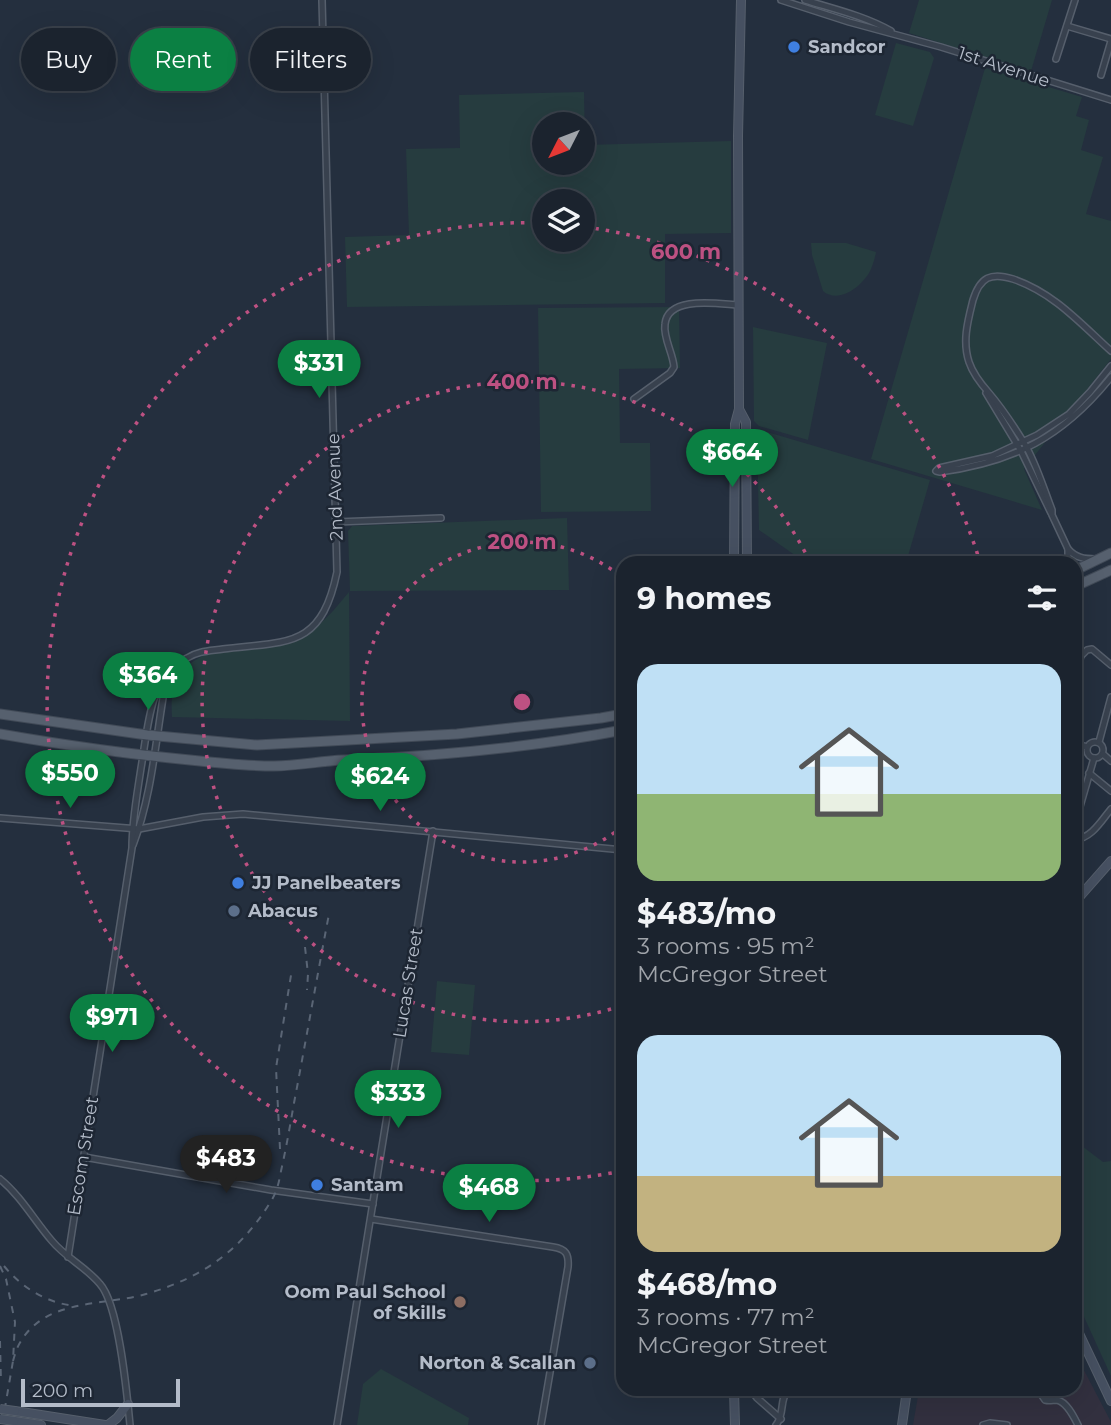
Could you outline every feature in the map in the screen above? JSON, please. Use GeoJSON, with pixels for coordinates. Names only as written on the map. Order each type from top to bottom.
{"type":"FeatureCollection","features":[{"type":"Feature","properties":{"kind":"main road"},"geometry":{"type":"LineString","coordinates":[[734,556],[735,424],[739,410],[738,136],[741,0]]}},
{"type":"Feature","properties":{"kind":"main road"},"geometry":{"type":"LineString","coordinates":[[739,410],[746,422],[747,556]]}},
{"type":"Feature","properties":{"kind":"main road"},"geometry":{"type":"LineString","coordinates":[[1082,567],[1111,553]]}},
{"type":"Feature","properties":{"kind":"main road"},"geometry":{"type":"LineString","coordinates":[[1082,583],[1111,570]]}},
{"type":"Feature","properties":{"kind":"main road"},"geometry":{"type":"LineString","coordinates":[[0,714],[152,736],[257,745],[457,734],[616,715]]}},
{"type":"Feature","properties":{"kind":"main road"},"geometry":{"type":"LineString","coordinates":[[0,734],[143,756],[276,766],[494,751],[552,744],[616,731]]}},
{"type":"Feature","properties":{"kind":"main road"},"geometry":{"type":"LineString","coordinates":[[1082,888],[1111,861]]}},
{"type":"Feature","properties":{"kind":"main road"},"geometry":{"type":"LineString","coordinates":[[1082,1340],[1111,1401]]}},
{"type":"Feature","properties":{"kind":"main road"},"geometry":{"type":"LineString","coordinates":[[734,1396],[735,1425]]}},
{"type":"Feature","properties":{"kind":"main road"},"geometry":{"type":"LineString","coordinates":[[902,1425],[906,1396]]}},
{"type":"Feature","properties":{"kind":"main road"},"geometry":{"type":"LineString","coordinates":[[729,1425],[734,1401]]}},
{"type":"Feature","properties":{"kind":"main road"},"geometry":{"type":"LineString","coordinates":[[0,1419],[14,1416],[106,1425],[117,1418],[128,1404]]}},
{"type":"Feature","properties":{"kind":"main road"},"geometry":{"type":"LineString","coordinates":[[0,1409],[41,1425]]}},
{"type":"Feature","properties":{"kind":"street","name":"2nd Avenue"},"geometry":{"type":"LineString","coordinates":[[152,736],[155,696],[171,670],[185,659],[200,652],[280,644],[296,638],[316,623],[333,594],[337,572],[322,0]]}},
{"type":"Feature","properties":{"kind":"street","name":"1st Avenue"},"geometry":{"type":"LineString","coordinates":[[781,0],[1111,100]]}},
{"type":"Feature","properties":{"kind":"street","name":"1st Avenue"},"geometry":{"type":"LineString","coordinates":[[805,0],[872,22],[897,35]]}},
{"type":"Feature","properties":{"kind":"street"},"geometry":{"type":"LineString","coordinates":[[1056,59],[1075,0]]}},
{"type":"Feature","properties":{"kind":"street"},"geometry":{"type":"LineString","coordinates":[[1067,26],[1111,40],[1101,75]]}},
{"type":"Feature","properties":{"kind":"street"},"geometry":{"type":"LineString","coordinates":[[1076,556],[1068,549],[1021,443],[970,364],[965,336],[977,288],[985,279],[994,276],[1006,277],[1044,292],[1111,351]]}},
{"type":"Feature","properties":{"kind":"street"},"geometry":{"type":"LineString","coordinates":[[634,399],[670,373],[674,367],[665,332],[665,323],[670,312],[691,303],[738,305]]}},
{"type":"Feature","properties":{"kind":"street"},"geometry":{"type":"LineString","coordinates":[[1111,366],[1069,414],[1054,425],[1021,443],[981,459],[936,471],[969,467],[1024,450],[1071,419],[1111,377]]}},
{"type":"Feature","properties":{"kind":"street"},"geometry":{"type":"LineString","coordinates":[[336,522],[441,518]]}},
{"type":"Feature","properties":{"kind":"street"},"geometry":{"type":"LineString","coordinates":[[1068,549],[1068,556]]}},
{"type":"Feature","properties":{"kind":"street"},"geometry":{"type":"LineString","coordinates":[[1082,559],[1100,558]]}},
{"type":"Feature","properties":{"kind":"street"},"geometry":{"type":"LineString","coordinates":[[1082,655],[1092,649],[1111,665]]}},
{"type":"Feature","properties":{"kind":"street"},"geometry":{"type":"LineString","coordinates":[[152,736],[163,698],[162,688]]}},
{"type":"Feature","properties":{"kind":"street"},"geometry":{"type":"LineString","coordinates":[[1099,742],[1111,697]]}},
{"type":"Feature","properties":{"kind":"street"},"geometry":{"type":"LineString","coordinates":[[1104,724],[1111,731]]}},
{"type":"Feature","properties":{"kind":"street","name":"Escom Street"},"geometry":{"type":"LineString","coordinates":[[68,1257],[132,848],[132,829],[143,756],[152,736]]}},
{"type":"Feature","properties":{"kind":"street","name":"Escom Street"},"geometry":{"type":"LineString","coordinates":[[132,848],[139,829],[155,757],[152,736]]}},
{"type":"Feature","properties":{"kind":"street"},"geometry":{"type":"LineString","coordinates":[[1087,747],[1092,742],[1099,742],[1104,747],[1103,754]]}},
{"type":"Feature","properties":{"kind":"street"},"geometry":{"type":"LineString","coordinates":[[1082,745],[1087,747]]}},
{"type":"Feature","properties":{"kind":"street"},"geometry":{"type":"LineString","coordinates":[[1087,747],[1088,754],[1094,758]]}},
{"type":"Feature","properties":{"kind":"street"},"geometry":{"type":"LineString","coordinates":[[1082,799],[1094,758],[1103,754]]}},
{"type":"Feature","properties":{"kind":"street"},"geometry":{"type":"LineString","coordinates":[[1103,754],[1111,761]]}},
{"type":"Feature","properties":{"kind":"street"},"geometry":{"type":"LineString","coordinates":[[1089,773],[1111,791]]}},
{"type":"Feature","properties":{"kind":"street"},"geometry":{"type":"LineString","coordinates":[[1082,838],[1111,808]]}},
{"type":"Feature","properties":{"kind":"street"},"geometry":{"type":"LineString","coordinates":[[0,818],[139,829],[203,817],[243,814],[616,849]]}},
{"type":"Feature","properties":{"kind":"street","name":"Lucas Street"},"geometry":{"type":"LineString","coordinates":[[337,1425],[433,831]]}},
{"type":"Feature","properties":{"kind":"street"},"geometry":{"type":"LineString","coordinates":[[84,1157],[271,1190],[373,1204]]}},
{"type":"Feature","properties":{"kind":"street"},"geometry":{"type":"LineString","coordinates":[[0,1179],[22,1201],[52,1242],[107,1292],[115,1321],[130,1425]]}},
{"type":"Feature","properties":{"kind":"street"},"geometry":{"type":"LineString","coordinates":[[371,1219],[564,1250],[568,1256],[568,1267],[541,1425]]}},
{"type":"Feature","properties":{"kind":"street"},"geometry":{"type":"LineString","coordinates":[[756,1396],[781,1419]]}},
{"type":"Feature","properties":{"kind":"street"},"geometry":{"type":"LineString","coordinates":[[776,1425],[781,1419],[784,1396]]}},
{"type":"Feature","properties":{"kind":"street"},"geometry":{"type":"LineString","coordinates":[[1042,1396],[1050,1402],[1063,1403],[1078,1425]]}},
{"type":"Feature","properties":{"kind":"street"},"geometry":{"type":"LineString","coordinates":[[983,1425],[1007,1425]]}},
{"type":"Feature","properties":{"kind":"shaded area"},"geometry":{"type":"Polygon","coordinates":[[[1082,1366],[1111,1422],[1111,1425],[913,1425],[918,1396],[1082,1396],[1082,1366]]]}},
{"type":"Feature","properties":{"kind":"green space"},"geometry":{"type":"Polygon","coordinates":[[[919,0],[1052,0],[1031,71],[909,33],[919,0]]]}},
{"type":"Feature","properties":{"kind":"green space"},"geometry":{"type":"Polygon","coordinates":[[[896,43],[930,52],[934,58],[913,126],[875,115],[896,43]]]}},
{"type":"Feature","properties":{"kind":"green space"},"geometry":{"type":"Polygon","coordinates":[[[985,68],[1082,97],[1076,116],[1089,120],[1081,150],[1103,157],[1086,214],[1111,221],[1111,359],[1024,469],[1042,510],[871,459],[985,68]]]}},
{"type":"Feature","properties":{"kind":"green space"},"geometry":{"type":"Polygon","coordinates":[[[584,92],[584,112],[532,112],[532,175],[595,175],[595,145],[731,141],[731,233],[665,234],[665,303],[347,307],[345,237],[409,235],[406,149],[460,148],[459,95],[584,92]]]}},
{"type":"Feature","properties":{"kind":"green space"},"geometry":{"type":"Polygon","coordinates":[[[811,243],[846,243],[876,252],[871,269],[863,281],[850,291],[836,296],[823,291],[811,243]]]}},
{"type":"Feature","properties":{"kind":"green space"},"geometry":{"type":"Polygon","coordinates":[[[679,307],[680,368],[619,369],[620,443],[650,443],[651,511],[541,512],[538,308],[679,307]]]}},
{"type":"Feature","properties":{"kind":"green space"},"geometry":{"type":"Polygon","coordinates":[[[753,327],[827,343],[808,440],[759,426],[754,421],[753,327]]]}},
{"type":"Feature","properties":{"kind":"green space"},"geometry":{"type":"Polygon","coordinates":[[[757,429],[930,480],[908,556],[796,556],[759,530],[757,429]]]}},
{"type":"Feature","properties":{"kind":"green space"},"geometry":{"type":"Polygon","coordinates":[[[567,518],[569,590],[350,591],[348,531],[352,526],[567,518]]]}},
{"type":"Feature","properties":{"kind":"green space"},"geometry":{"type":"Polygon","coordinates":[[[349,592],[350,721],[172,717],[174,687],[188,665],[207,654],[303,636],[318,626],[349,592]]]}},
{"type":"Feature","properties":{"kind":"green space"},"geometry":{"type":"Polygon","coordinates":[[[437,981],[475,985],[469,1055],[431,1052],[437,981]]]}},
{"type":"Feature","properties":{"kind":"green space"},"geometry":{"type":"Polygon","coordinates":[[[1082,1146],[1103,1162],[1111,1161],[1111,1376],[1082,1312],[1082,1146]]]}},
{"type":"Feature","properties":{"kind":"green space"},"geometry":{"type":"Polygon","coordinates":[[[381,1369],[469,1418],[468,1425],[357,1425],[363,1384],[381,1369]]]}},
{"type":"Feature","properties":{"kind":"railway"},"geometry":{"type":"LineString","coordinates":[[13,1361],[21,1341],[32,1327],[46,1317],[78,1306],[146,1294],[185,1280],[233,1248],[259,1219],[273,1198],[279,1179],[329,914]]}},
{"type":"Feature","properties":{"kind":"railway"},"geometry":{"type":"LineString","coordinates":[[305,947],[307,990]]}},
{"type":"Feature","properties":{"kind":"railway"},"geometry":{"type":"LineString","coordinates":[[280,1149],[276,1068],[292,969]]}},
{"type":"Feature","properties":{"kind":"railway"},"geometry":{"type":"LineString","coordinates":[[0,1266],[6,1279],[15,1322],[13,1361],[2,1425]]}},
{"type":"Feature","properties":{"kind":"railway"},"geometry":{"type":"LineString","coordinates":[[4,1266],[36,1293],[55,1302],[75,1306]]}},
{"type":"Feature","properties":{"kind":"railway"},"geometry":{"type":"LineString","coordinates":[[0,1341],[1,1383]]}},
{"type":"Feature","properties":{"kind":"place","name":"Sandcor"},"geometry":{"type":"Point","coordinates":[794,47]}},
{"type":"Feature","properties":{"kind":"place","name":"JJ Panelbeaters"},"geometry":{"type":"Point","coordinates":[238,883]}},
{"type":"Feature","properties":{"kind":"place","name":"Abacus"},"geometry":{"type":"Point","coordinates":[234,911]}},
{"type":"Feature","properties":{"kind":"place","name":"Santam"},"geometry":{"type":"Point","coordinates":[317,1185]}},
{"type":"Feature","properties":{"kind":"place","name":"Oom Paul School of Skills"},"geometry":{"type":"Point","coordinates":[460,1302]}},
{"type":"Feature","properties":{"kind":"place","name":"Norton & Scallan"},"geometry":{"type":"Point","coordinates":[590,1363]}}]}
